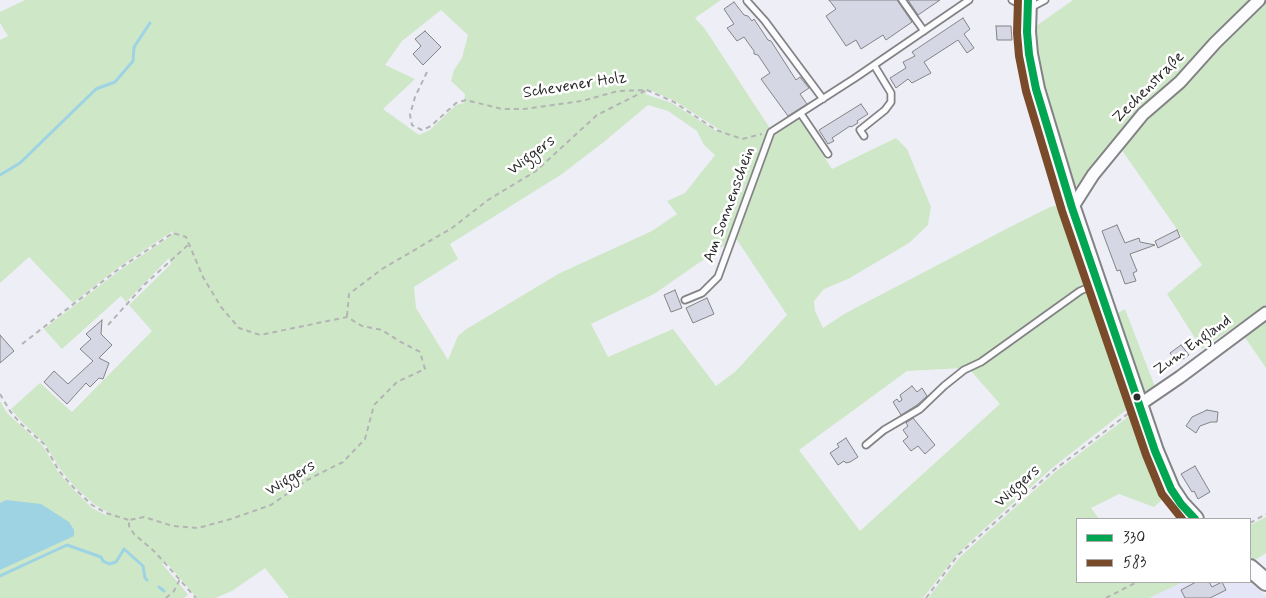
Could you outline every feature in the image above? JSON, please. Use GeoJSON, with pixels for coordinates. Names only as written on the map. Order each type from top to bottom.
{"type":"FeatureCollection","features":[{"type":"Feature","properties":{"kind":"main road"},"geometry":{"type":"LineString","coordinates":[[1028,4],[1029,54],[1036,89],[1072,208],[1154,451],[1167,481],[1181,504],[1194,518]]}},
{"type":"Feature","properties":{"kind":"main road"},"geometry":{"type":"LineString","coordinates":[[1251,569],[1266,582]]}},
{"type":"Feature","properties":{"kind":"street","name":"Zechenstraße"},"geometry":{"type":"LineString","coordinates":[[1072,208],[1093,175],[1144,114],[1180,82],[1215,43],[1259,0]]}},
{"type":"Feature","properties":{"kind":"street","name":"Zum England"},"geometry":{"type":"LineString","coordinates":[[1139,405],[1266,313]]}},
{"type":"Feature","properties":{"kind":"lane"},"geometry":{"type":"LineString","coordinates":[[902,0],[924,30]]}},
{"type":"Feature","properties":{"kind":"lane"},"geometry":{"type":"LineString","coordinates":[[771,132],[801,114],[969,0]]}},
{"type":"Feature","properties":{"kind":"lane"},"geometry":{"type":"LineString","coordinates":[[1012,0],[1028,4],[1045,0]]}},
{"type":"Feature","properties":{"kind":"lane"},"geometry":{"type":"LineString","coordinates":[[747,1],[823,99]]}},
{"type":"Feature","properties":{"kind":"lane"},"geometry":{"type":"LineString","coordinates":[[864,136],[860,130],[885,110],[891,102],[891,93],[888,86],[874,65]]}},
{"type":"Feature","properties":{"kind":"lane"},"geometry":{"type":"LineString","coordinates":[[801,114],[828,154]]}},
{"type":"Feature","properties":{"kind":"lane","name":"Am Sonnenschein"},"geometry":{"type":"LineString","coordinates":[[684,300],[702,293],[718,277],[771,132]]}},
{"type":"Feature","properties":{"kind":"lane"},"geometry":{"type":"LineString","coordinates":[[866,445],[884,430],[920,409],[964,370],[981,362],[1080,291],[1098,284]]}},
{"type":"Feature","properties":{"kind":"path","name":"Schevener Holz"},"geometry":{"type":"LineString","coordinates":[[428,72],[415,97],[410,115],[412,125],[422,130],[431,126],[456,103],[466,100],[502,109],[524,109],[582,101],[618,91],[647,90],[674,102],[716,130],[742,139],[771,132]]}},
{"type":"Feature","properties":{"kind":"path","name":"Wiggers"},"geometry":{"type":"LineString","coordinates":[[129,520],[144,517],[173,526],[198,528],[230,520],[271,505],[307,480],[343,462],[365,439],[374,404],[397,382],[425,369],[420,352],[399,342],[382,330],[362,326],[347,317],[349,294],[382,269],[452,228],[488,200],[536,171],[597,115],[647,90]]}},
{"type":"Feature","properties":{"kind":"path"},"geometry":{"type":"LineString","coordinates":[[22,344],[120,268],[173,233],[186,236],[203,277],[222,307],[239,328],[260,335],[347,317]]}},
{"type":"Feature","properties":{"kind":"path"},"geometry":{"type":"LineString","coordinates":[[108,325],[146,284],[189,245]]}},
{"type":"Feature","properties":{"kind":"path"},"geometry":{"type":"LineString","coordinates":[[0,394],[10,411],[21,424],[44,444],[59,471],[75,489],[92,506],[106,514],[129,520],[129,526],[134,534],[180,579],[196,598]]}},
{"type":"Feature","properties":{"kind":"path","name":"Wiggers"},"geometry":{"type":"LineString","coordinates":[[926,598],[958,555],[1054,470],[1139,405]]}},
{"type":"Feature","properties":{"kind":"path"},"geometry":{"type":"LineString","coordinates":[[1251,522],[1266,514]]}},
{"type":"Feature","properties":{"kind":"path"},"geometry":{"type":"LineString","coordinates":[[166,598],[174,591],[180,579]]}},
{"type":"Feature","properties":{"kind":"path"},"geometry":{"type":"LineString","coordinates":[[1106,598],[1136,583]]}},
{"type":"Feature","properties":{"kind":"shaded area"},"geometry":{"type":"Polygon","coordinates":[[[1251,582],[1266,596],[1266,598],[1149,598],[1181,583],[1251,582]]]}},
{"type":"Feature","properties":{"kind":"green space"},"geometry":{"type":"Polygon","coordinates":[[[25,0],[721,0],[695,18],[705,29],[771,130],[762,147],[726,244],[654,294],[591,324],[608,357],[673,329],[716,386],[736,371],[787,315],[735,237],[774,133],[799,117],[832,169],[896,138],[907,149],[931,207],[928,225],[909,243],[848,279],[824,289],[814,301],[815,311],[823,328],[846,313],[1010,227],[1050,207],[1067,203],[1091,282],[964,368],[907,371],[799,450],[860,531],[1000,404],[971,371],[1076,296],[1091,288],[1130,407],[1052,468],[973,539],[956,556],[923,598],[289,598],[265,568],[232,591],[215,598],[197,598],[166,562],[162,564],[188,595],[184,598],[0,598],[0,401],[7,413],[43,446],[58,472],[74,490],[92,508],[106,515],[107,512],[94,504],[76,488],[60,469],[45,444],[11,409],[40,383],[72,412],[152,331],[129,305],[171,264],[169,258],[126,302],[121,296],[62,349],[44,329],[120,270],[171,236],[173,231],[119,267],[73,303],[29,257],[0,283],[0,40],[8,36],[0,23],[0,12],[25,0]],[[441,10],[402,41],[385,65],[415,79],[383,109],[419,135],[430,130],[456,105],[464,103],[465,94],[451,81],[454,70],[462,58],[468,35],[441,10]],[[648,89],[645,94],[672,103],[716,131],[723,132],[675,101],[648,89]],[[648,105],[562,174],[450,244],[458,259],[414,287],[416,308],[448,360],[458,336],[465,330],[560,273],[652,231],[677,214],[667,201],[685,193],[715,155],[704,145],[697,131],[668,111],[648,105]]]}},
{"type":"Feature","properties":{"kind":"green space"},"geometry":{"type":"Polygon","coordinates":[[[1073,0],[1266,0],[1266,305],[1202,349],[1167,294],[1202,265],[1121,149],[1165,102],[1154,98],[1074,196],[1043,98],[1032,29],[1073,0]]]}},
{"type":"Feature","properties":{"kind":"green space"},"geometry":{"type":"Polygon","coordinates":[[[1125,309],[1157,392],[1152,394],[1143,395],[1118,324],[1118,313],[1125,309]]]}},
{"type":"Feature","properties":{"kind":"green space"},"geometry":{"type":"Polygon","coordinates":[[[1266,317],[1266,368],[1244,336],[1266,317]]]}},
{"type":"Feature","properties":{"kind":"green space"},"geometry":{"type":"Polygon","coordinates":[[[1133,413],[1154,472],[1166,496],[1154,507],[1119,494],[1091,508],[1098,518],[1076,518],[1076,583],[1181,583],[1149,598],[928,598],[960,557],[1054,473],[1133,413]]]}},
{"type":"Feature","properties":{"kind":"green space"},"geometry":{"type":"Polygon","coordinates":[[[1266,517],[1266,553],[1255,560],[1251,557],[1251,524],[1266,517]]]}},
{"type":"Feature","properties":{"kind":"water"},"geometry":{"type":"Polygon","coordinates":[[[6,500],[41,504],[69,522],[74,530],[74,536],[0,570],[0,503],[6,500]]]}},
{"type":"Feature","properties":{"kind":"building"},"geometry":{"type":"Polygon","coordinates":[[[829,0],[897,0],[912,22],[886,40],[883,35],[861,49],[856,40],[846,46],[826,16],[836,9],[829,0]]]}},
{"type":"Feature","properties":{"kind":"building"},"geometry":{"type":"Polygon","coordinates":[[[908,0],[940,0],[918,15],[908,0]]]}},
{"type":"Feature","properties":{"kind":"building"},"geometry":{"type":"Polygon","coordinates":[[[734,2],[744,15],[748,16],[752,21],[754,19],[768,40],[771,41],[796,80],[800,77],[809,88],[800,94],[807,104],[788,116],[761,79],[770,73],[758,55],[754,54],[754,51],[744,37],[737,41],[727,28],[734,24],[724,9],[734,2]]]}},
{"type":"Feature","properties":{"kind":"building"},"geometry":{"type":"Polygon","coordinates":[[[963,18],[970,29],[964,34],[974,48],[967,53],[958,40],[924,62],[931,73],[912,83],[908,79],[896,88],[890,78],[906,68],[903,62],[915,56],[912,52],[963,18]]]}},
{"type":"Feature","properties":{"kind":"building"},"geometry":{"type":"Polygon","coordinates":[[[996,26],[1011,26],[1012,40],[997,40],[996,26]]]}},
{"type":"Feature","properties":{"kind":"building"},"geometry":{"type":"Polygon","coordinates":[[[425,31],[441,47],[423,65],[413,54],[421,46],[415,39],[425,31]]]}},
{"type":"Feature","properties":{"kind":"building"},"geometry":{"type":"Polygon","coordinates":[[[861,104],[868,114],[857,121],[858,123],[832,138],[834,141],[828,144],[819,130],[861,104]]]}},
{"type":"Feature","properties":{"kind":"building"},"geometry":{"type":"Polygon","coordinates":[[[1117,225],[1125,243],[1139,238],[1140,242],[1155,245],[1130,254],[1137,271],[1133,273],[1136,281],[1125,284],[1120,270],[1117,271],[1102,231],[1117,225]]]}},
{"type":"Feature","properties":{"kind":"building"},"geometry":{"type":"Polygon","coordinates":[[[1177,230],[1180,237],[1158,248],[1155,241],[1177,230]]]}},
{"type":"Feature","properties":{"kind":"building"},"geometry":{"type":"Polygon","coordinates":[[[675,290],[682,308],[671,312],[664,295],[675,290]]]}},
{"type":"Feature","properties":{"kind":"building"},"geometry":{"type":"Polygon","coordinates":[[[707,298],[714,314],[693,323],[686,308],[707,298]]]}},
{"type":"Feature","properties":{"kind":"building"},"geometry":{"type":"Polygon","coordinates":[[[102,320],[101,334],[112,345],[99,358],[109,363],[103,379],[99,378],[90,387],[86,383],[67,404],[44,382],[54,371],[68,384],[93,361],[80,349],[91,339],[86,334],[102,320]]]}},
{"type":"Feature","properties":{"kind":"building"},"geometry":{"type":"Polygon","coordinates":[[[0,335],[14,351],[0,363],[0,335]]]}},
{"type":"Feature","properties":{"kind":"building"},"geometry":{"type":"Polygon","coordinates":[[[1181,345],[1189,355],[1177,363],[1170,353],[1181,345]]]}},
{"type":"Feature","properties":{"kind":"building"},"geometry":{"type":"Polygon","coordinates":[[[912,386],[917,392],[922,388],[927,396],[901,415],[893,402],[897,399],[899,402],[902,400],[900,395],[912,386]]]}},
{"type":"Feature","properties":{"kind":"building"},"geometry":{"type":"Polygon","coordinates":[[[1207,410],[1218,412],[1217,422],[1200,426],[1196,433],[1186,426],[1192,417],[1207,410]]]}},
{"type":"Feature","properties":{"kind":"building"},"geometry":{"type":"Polygon","coordinates":[[[913,418],[935,445],[925,454],[918,446],[911,451],[903,441],[908,437],[903,430],[908,426],[906,423],[913,418]]]}},
{"type":"Feature","properties":{"kind":"building"},"geometry":{"type":"Polygon","coordinates":[[[846,438],[858,457],[850,462],[846,463],[844,461],[838,465],[830,453],[839,447],[837,444],[846,438]]]}},
{"type":"Feature","properties":{"kind":"building"},"geometry":{"type":"Polygon","coordinates":[[[1195,466],[1210,492],[1198,499],[1181,474],[1195,466]]]}},
{"type":"Feature","properties":{"kind":"building"},"geometry":{"type":"Polygon","coordinates":[[[1194,583],[1210,583],[1212,587],[1222,583],[1226,590],[1210,598],[1185,598],[1181,590],[1194,583]]]}},
{"type":"Feature","properties":{"kind":"waterway"},"geometry":{"type":"LineString","coordinates":[[0,175],[20,163],[96,89],[115,82],[133,61],[134,47],[150,23]]}},
{"type":"Feature","properties":{"kind":"waterway"},"geometry":{"type":"LineString","coordinates":[[0,576],[67,545],[101,557],[103,561],[109,564],[116,562],[124,549],[143,566],[147,580]]}},
{"type":"Feature","properties":{"kind":"waterway"},"geometry":{"type":"LineString","coordinates":[[159,587],[164,591]]}},
{"type":"Feature","properties":{"kind":"transit line","name":"583"},"geometry":{"type":"LineString","coordinates":[[1018,0],[1017,33],[1019,56],[1026,91],[1062,211],[1146,455],[1162,494],[1181,518]]}},
{"type":"Feature","properties":{"kind":"transit line","name":"330"},"geometry":{"type":"LineString","coordinates":[[1028,0],[1027,32],[1036,89],[1072,208],[1155,451],[1171,489],[1181,504],[1194,518]]}}]}
